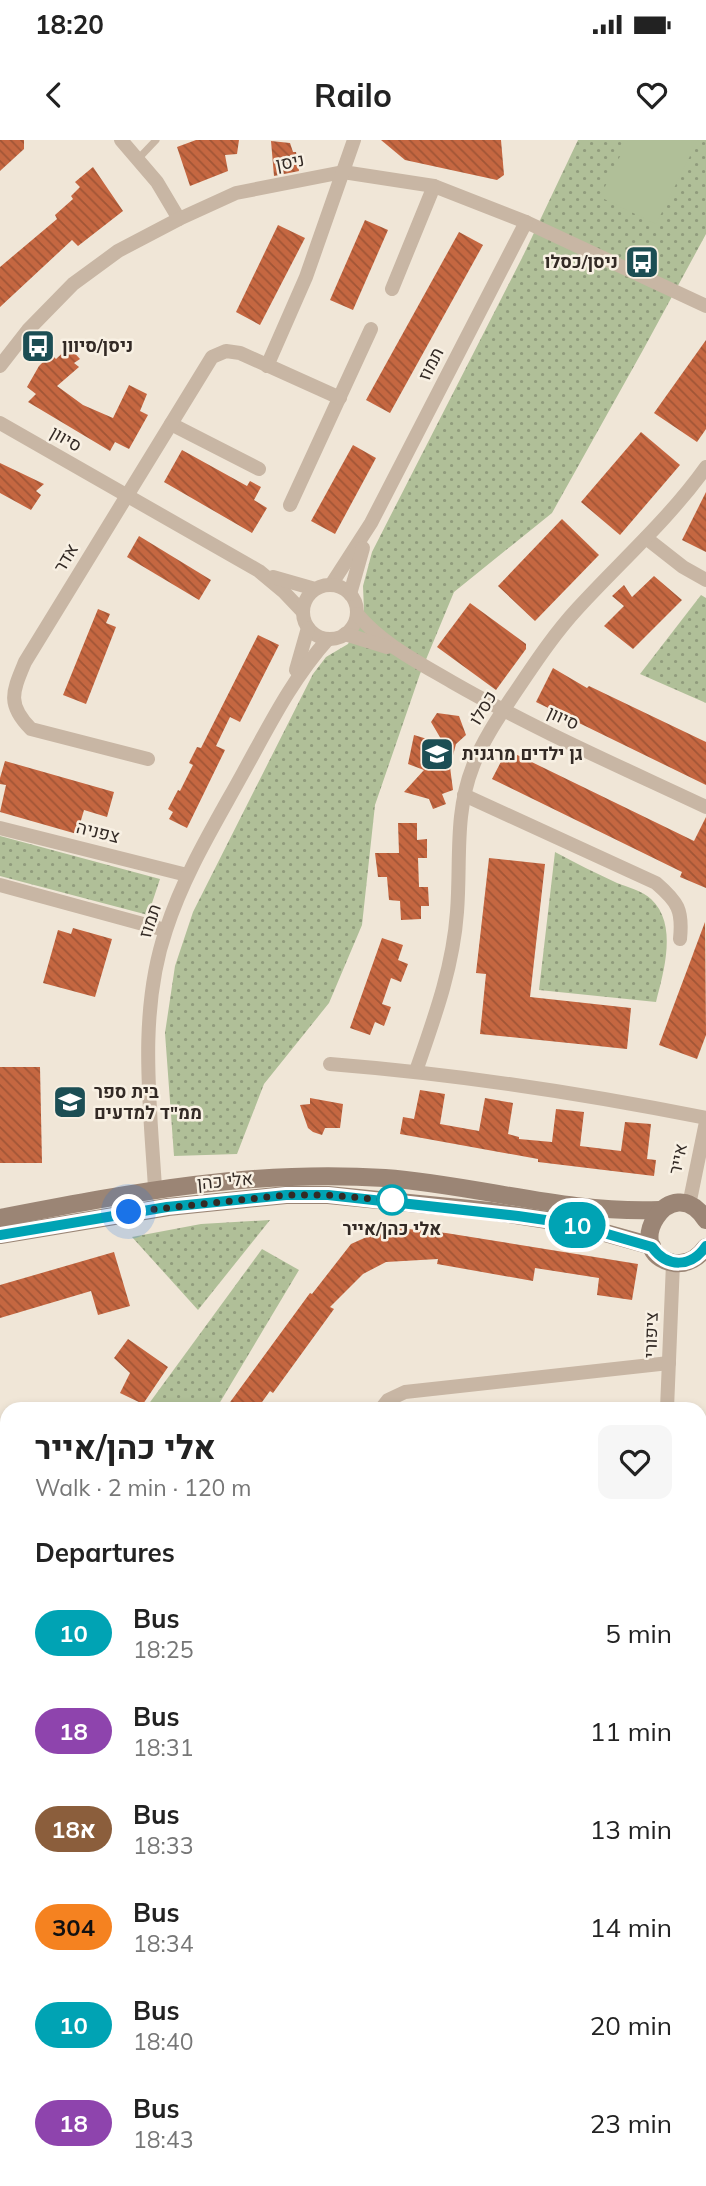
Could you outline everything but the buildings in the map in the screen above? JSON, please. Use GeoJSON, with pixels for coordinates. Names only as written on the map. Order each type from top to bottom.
{"type":"FeatureCollection","features":[{"type":"Feature","properties":{"kind":"street"},"geometry":{"type":"LineString","coordinates":[[121,140],[158,182],[179,219]]}},
{"type":"Feature","properties":{"kind":"street"},"geometry":{"type":"LineString","coordinates":[[267,366],[306,276],[354,140]]}},
{"type":"Feature","properties":{"kind":"street","name":"ניסן"},"geometry":{"type":"LineString","coordinates":[[0,366],[28,330],[72,284],[118,251],[236,193],[343,172],[434,186],[526,222],[706,306]]}},
{"type":"Feature","properties":{"kind":"street"},"geometry":{"type":"LineString","coordinates":[[392,289],[434,186]]}},
{"type":"Feature","properties":{"kind":"street","name":"תמוז"},"geometry":{"type":"LineString","coordinates":[[331,585],[372,523],[526,222]]}},
{"type":"Feature","properties":{"kind":"street"},"geometry":{"type":"LineString","coordinates":[[290,505],[372,330]]}},
{"type":"Feature","properties":{"kind":"street","name":"אדר"},"geometry":{"type":"LineString","coordinates":[[148,759],[31,729],[19,717],[12,700],[25,662],[212,358],[226,351],[240,353],[340,398]]}},
{"type":"Feature","properties":{"kind":"street","name":"סיוון"},"geometry":{"type":"LineString","coordinates":[[0,423],[258,571],[290,584],[314,589]]}},
{"type":"Feature","properties":{"kind":"street"},"geometry":{"type":"LineString","coordinates":[[171,424],[259,469]]}},
{"type":"Feature","properties":{"kind":"street","name":"כסלו"},"geometry":{"type":"LineString","coordinates":[[416,1071],[440,1003],[452,955],[457,910],[461,804],[473,765],[503,711],[551,640],[578,607],[646,538],[706,467]]}},
{"type":"Feature","properties":{"kind":"street","name":"תמוז"},"geometry":{"type":"LineString","coordinates":[[350,594],[372,523]]}},
{"type":"Feature","properties":{"kind":"street"},"geometry":{"type":"LineString","coordinates":[[646,538],[683,567],[706,580]]}},
{"type":"Feature","properties":{"kind":"street","name":"סיוון"},"geometry":{"type":"LineString","coordinates":[[258,571],[302,611]]}},
{"type":"Feature","properties":{"kind":"street"},"geometry":{"type":"LineString","coordinates":[[331,585],[350,594],[357,614],[345,634],[328,639],[320,637],[308,628],[302,611],[306,598],[314,589],[331,585]]}},
{"type":"Feature","properties":{"kind":"street","name":"סיוון"},"geometry":{"type":"LineString","coordinates":[[357,614],[377,634],[408,656],[503,711],[706,807]]}},
{"type":"Feature","properties":{"kind":"street","name":"תמוז"},"geometry":{"type":"LineString","coordinates":[[288,692],[308,628]]}},
{"type":"Feature","properties":{"kind":"street","name":"סיוון"},"geometry":{"type":"LineString","coordinates":[[345,634],[408,656]]}},
{"type":"Feature","properties":{"kind":"street","name":"תמוז"},"geometry":{"type":"LineString","coordinates":[[155,1188],[148,1043],[154,986],[165,930],[187,875],[288,692],[328,639]]}},
{"type":"Feature","properties":{"kind":"street"},"geometry":{"type":"LineString","coordinates":[[464,795],[656,883],[670,895],[680,911],[680,939]]}},
{"type":"Feature","properties":{"kind":"street","name":"צפניה"},"geometry":{"type":"LineString","coordinates":[[0,828],[187,875]]}},
{"type":"Feature","properties":{"kind":"street"},"geometry":{"type":"LineString","coordinates":[[0,885],[165,930]]}},
{"type":"Feature","properties":{"kind":"street"},"geometry":{"type":"LineString","coordinates":[[330,1064],[416,1071],[612,1100],[706,1120]]}},
{"type":"Feature","properties":{"kind":"street","name":"אייר"},"geometry":{"type":"LineString","coordinates":[[688,1205],[706,1120]]}},
{"type":"Feature","properties":{"kind":"street","name":"אלי כהן"},"geometry":{"type":"LineString","coordinates":[[0,1217],[155,1188],[249,1178],[322,1176],[386,1178],[603,1210],[660,1210],[668,1205],[688,1205]]}},
{"type":"Feature","properties":{"kind":"street","name":"אלי כהן"},"geometry":{"type":"LineString","coordinates":[[0,1235],[167,1207],[286,1195],[328,1195],[504,1213],[573,1224],[652,1247]]}},
{"type":"Feature","properties":{"kind":"street"},"geometry":{"type":"LineString","coordinates":[[688,1205],[696,1208],[706,1220]]}},
{"type":"Feature","properties":{"kind":"street"},"geometry":{"type":"LineString","coordinates":[[660,1210],[650,1227],[652,1247],[657,1254],[673,1263],[682,1263],[704,1253]]}},
{"type":"Feature","properties":{"kind":"street","name":"ציפורי"},"geometry":{"type":"LineString","coordinates":[[667,1402],[673,1263]]}},
{"type":"Feature","properties":{"kind":"street"},"geometry":{"type":"LineString","coordinates":[[386,1402],[405,1392],[669,1363]]}},
{"type":"Feature","properties":{"kind":"lane"},"geometry":{"type":"LineString","coordinates":[[138,159],[156,140]]}},
{"type":"Feature","properties":{"kind":"green space"},"geometry":{"type":"Polygon","coordinates":[[[578,140],[706,140],[706,234],[552,513],[454,592],[420,674],[375,805],[362,925],[329,1003],[264,1084],[237,1154],[174,1156],[165,1033],[175,966],[193,912],[313,674],[326,657],[348,644],[364,610],[363,586],[372,552],[523,256],[578,140]]]}},
{"type":"Feature","properties":{"kind":"green space"},"geometry":{"type":"Polygon","coordinates":[[[628,140],[698,140],[656,224],[600,197],[628,140]]]}},
{"type":"Feature","properties":{"kind":"green space"},"geometry":{"type":"Polygon","coordinates":[[[701,595],[706,598],[706,703],[640,674],[701,595]]]}},
{"type":"Feature","properties":{"kind":"green space"},"geometry":{"type":"Polygon","coordinates":[[[0,836],[160,879],[148,915],[0,876],[0,836]]]}},
{"type":"Feature","properties":{"kind":"green space"},"geometry":{"type":"Polygon","coordinates":[[[555,852],[644,894],[659,909],[667,934],[667,948],[656,1002],[539,990],[555,852]]]}},
{"type":"Feature","properties":{"kind":"green space"},"geometry":{"type":"Polygon","coordinates":[[[270,1220],[198,1310],[132,1237],[201,1224],[270,1220]]]}},
{"type":"Feature","properties":{"kind":"green space"},"geometry":{"type":"Polygon","coordinates":[[[262,1249],[299,1270],[220,1402],[150,1402],[262,1249]]]}},
{"type":"Feature","properties":{"kind":"bus line","name":"10"},"geometry":{"type":"LineString","coordinates":[[0,1235],[110,1215],[224,1200],[328,1195],[490,1211],[573,1224],[652,1247],[664,1260],[673,1263],[691,1261],[699,1256],[706,1246]]}},
{"type":"Feature","properties":{"kind":"place","name":"ניסן/כסלו"},"geometry":{"type":"Point","coordinates":[642,262]}},
{"type":"Feature","properties":{"kind":"place","name":"ניסן/סיוון"},"geometry":{"type":"Point","coordinates":[38,346]}},
{"type":"Feature","properties":{"kind":"place","name":"גן ילדים מרגנית"},"geometry":{"type":"Point","coordinates":[437,754]}},
{"type":"Feature","properties":{"kind":"place","name":"בית ספר ממ\"ד למדעים"},"geometry":{"type":"Point","coordinates":[70,1102]}},
{"type":"Feature","properties":{"kind":"place","name":"אלי כהן/אייר"},"geometry":{"type":"Point","coordinates":[392,1200]}},
{"type":"Feature","properties":{"kind":"route"},"geometry":{"type":"LineString","coordinates":[[129,1212],[286,1195],[328,1195],[397,1201],[392,1200]]}}]}
